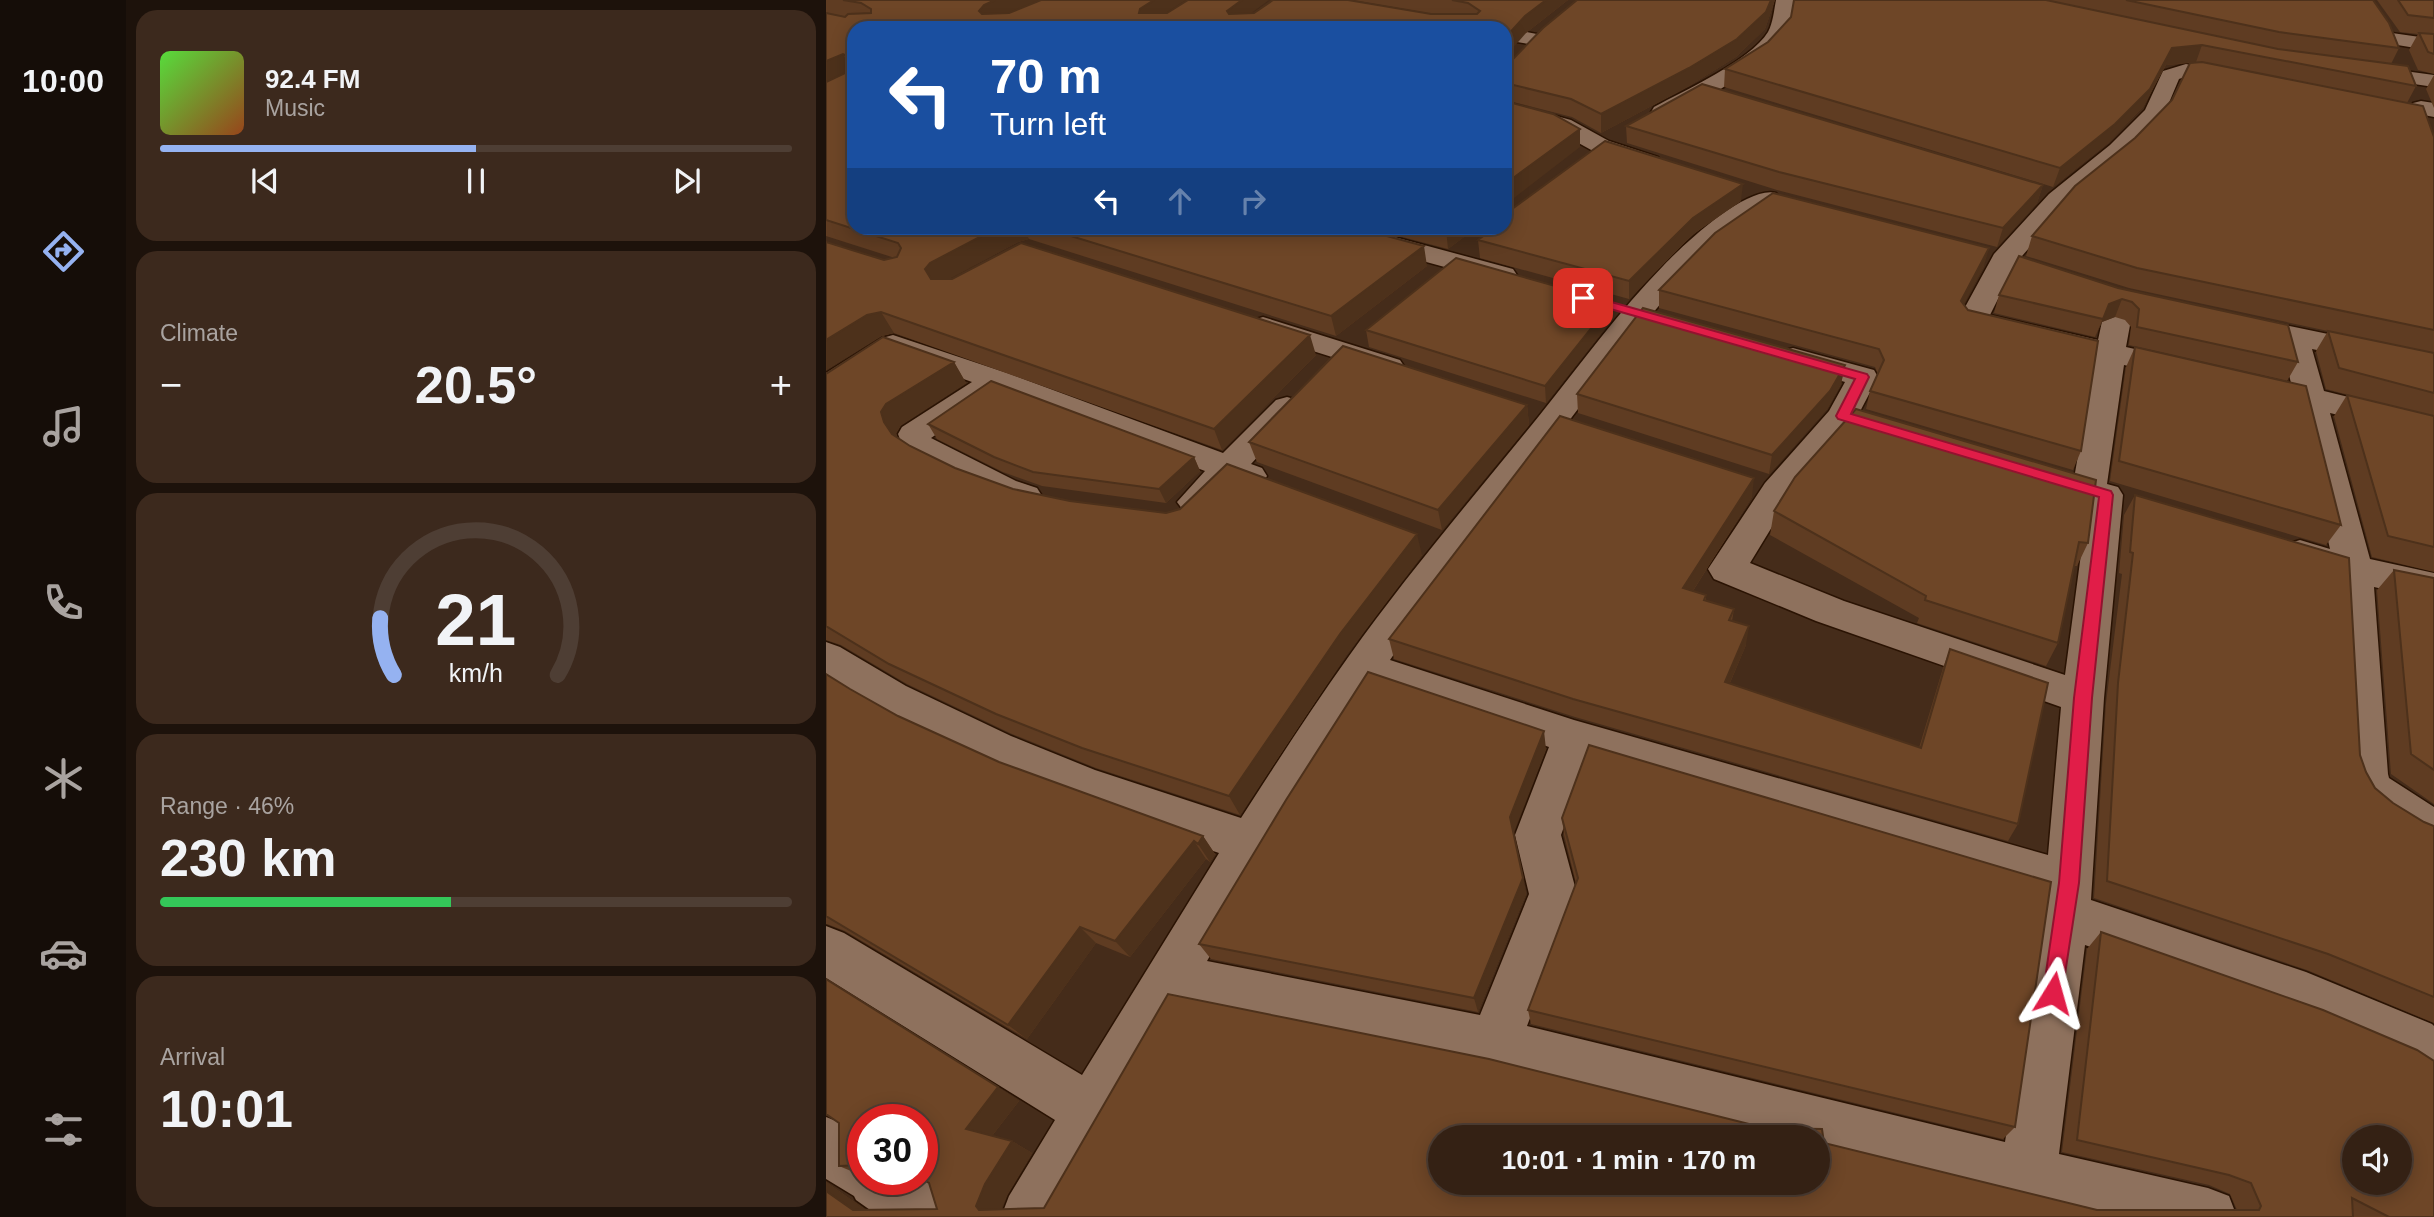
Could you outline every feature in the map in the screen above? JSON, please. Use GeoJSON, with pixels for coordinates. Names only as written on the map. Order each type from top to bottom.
{"type":"FeatureCollection","features":[{"type":"Feature","properties":{"kind":"street"},"geometry":{"type":"LineString","coordinates":[[1644,121],[1737,68],[1764,47],[1779,31],[1785,0]]}},
{"type":"Feature","properties":{"kind":"street"},"geometry":{"type":"LineString","coordinates":[[2379,19],[2392,39],[2421,115]]}},
{"type":"Feature","properties":{"kind":"street"},"geometry":{"type":"LineString","coordinates":[[1516,60],[1535,39],[1555,23]]}},
{"type":"Feature","properties":{"kind":"street"},"geometry":{"type":"LineString","coordinates":[[1512,35],[1535,39]]}},
{"type":"Feature","properties":{"kind":"street"},"geometry":{"type":"LineString","coordinates":[[2392,39],[2434,45]]}},
{"type":"Feature","properties":{"kind":"street"},"geometry":{"type":"LineString","coordinates":[[2344,69],[2434,81]]}},
{"type":"Feature","properties":{"kind":"street"},"geometry":{"type":"LineString","coordinates":[[2260,85],[2195,71],[2174,72],[2155,112],[2118,150],[2057,199],[2004,260],[1973,320],[2109,353],[2309,396],[2434,428]]}},
{"type":"Feature","properties":{"kind":"street"},"geometry":{"type":"LineString","coordinates":[[1699,90],[1726,98]]}},
{"type":"Feature","properties":{"kind":"street"},"geometry":{"type":"LineString","coordinates":[[1512,111],[1612,140],[1678,170]]}},
{"type":"Feature","properties":{"kind":"street"},"geometry":{"type":"LineString","coordinates":[[1579,163],[1612,140]]}},
{"type":"Feature","properties":{"kind":"street"},"geometry":{"type":"LineString","coordinates":[[1030,1217],[1252,843],[1363,667],[1436,544],[1553,420],[1636,313],[1681,261],[1740,214],[1780,202],[1729,186]]}},
{"type":"Feature","properties":{"kind":"street"},"geometry":{"type":"LineString","coordinates":[[2031,191],[2057,199]]}},
{"type":"Feature","properties":{"kind":"street"},"geometry":{"type":"LineString","coordinates":[[1358,235],[1531,283]]}},
{"type":"Feature","properties":{"kind":"street"},"geometry":{"type":"LineString","coordinates":[[1422,286],[1485,236]]}},
{"type":"Feature","properties":{"kind":"street"},"geometry":{"type":"LineString","coordinates":[[1977,253],[2030,268]]}},
{"type":"Feature","properties":{"kind":"street"},"geometry":{"type":"LineString","coordinates":[[2028,1176],[2066,899],[2105,395],[2109,353],[2121,297]]}},
{"type":"Feature","properties":{"kind":"street"},"geometry":{"type":"LineString","coordinates":[[1237,317],[1323,370],[1421,377]]}},
{"type":"Feature","properties":{"kind":"street"},"geometry":{"type":"LineString","coordinates":[[2222,321],[2434,365]]}},
{"type":"Feature","properties":{"kind":"street"},"geometry":{"type":"LineString","coordinates":[[1163,518],[1175,519],[1323,370],[1372,326]]}},
{"type":"Feature","properties":{"kind":"street"},"geometry":{"type":"LineString","coordinates":[[2294,336],[2354,569],[2360,687],[2367,774],[2371,790],[2399,811],[2434,831]]}},
{"type":"Feature","properties":{"kind":"street"},"geometry":{"type":"LineString","coordinates":[[826,387],[893,344],[1280,487]]}},
{"type":"Feature","properties":{"kind":"street"},"geometry":{"type":"LineString","coordinates":[[1769,350],[1863,377],[1856,420],[1764,487],[1727,569],[1830,611],[2083,698]]}},
{"type":"Feature","properties":{"kind":"street"},"geometry":{"type":"LineString","coordinates":[[996,380],[914,434],[917,445],[1004,489],[1058,504]]}},
{"type":"Feature","properties":{"kind":"street"},"geometry":{"type":"LineString","coordinates":[[2276,546],[2354,569],[2434,587]]}},
{"type":"Feature","properties":{"kind":"street"},"geometry":{"type":"LineString","coordinates":[[826,658],[886,695],[971,740],[1089,789],[1252,843]]}},
{"type":"Feature","properties":{"kind":"street"},"geometry":{"type":"LineString","coordinates":[[1363,667],[2066,899],[2413,1043],[2434,1057]]}},
{"type":"Feature","properties":{"kind":"street"},"geometry":{"type":"LineString","coordinates":[[1494,1044],[1553,894],[1538,835],[1574,738]]}},
{"type":"Feature","properties":{"kind":"street"},"geometry":{"type":"LineString","coordinates":[[826,950],[1091,1111]]}},
{"type":"Feature","properties":{"kind":"street"},"geometry":{"type":"LineString","coordinates":[[1170,979],[1494,1044],[2028,1176],[2208,1217]]}},
{"type":"Feature","properties":{"kind":"street"},"geometry":{"type":"LineString","coordinates":[[826,1145],[847,1160]]}},
{"type":"Feature","properties":{"kind":"street"},"geometry":{"type":"LineString","coordinates":[[898,1195],[930,1217]]}},
{"type":"Feature","properties":{"kind":"building"},"geometry":{"type":"Polygon","coordinates":[[[843,0],[995,0],[984,5],[979,11],[982,14],[1009,13],[1041,0],[1154,0],[1140,9],[1139,13],[1167,13],[1188,0],[1242,0],[1227,11],[1229,14],[1254,13],[1273,0],[1348,0],[1431,14],[1477,14],[1480,11],[1468,3],[1452,0],[1546,0],[1512,30],[1512,21],[847,21],[847,56],[843,54],[826,61],[826,13],[845,17],[848,14],[871,13],[871,9],[861,3],[843,0]]]}},
{"type":"Feature","properties":{"kind":"building"},"geometry":{"type":"Polygon","coordinates":[[[1577,0],[1771,0],[1766,12],[1737,39],[1689,68],[1601,114],[1571,99],[1512,85],[1512,60],[1543,28],[1577,0]]]}},
{"type":"Feature","properties":{"kind":"building"},"geometry":{"type":"Polygon","coordinates":[[[1794,0],[2046,0],[2278,49],[2408,66],[2416,86],[2202,45],[2172,48],[2150,89],[2115,124],[2060,168],[1725,69],[1768,42],[1791,17],[1794,0]]]}},
{"type":"Feature","properties":{"kind":"building"},"geometry":{"type":"Polygon","coordinates":[[[2126,0],[2373,0],[2389,23],[2399,48],[2279,32],[2126,0]]]}},
{"type":"Feature","properties":{"kind":"building"},"geometry":{"type":"Polygon","coordinates":[[[2398,0],[2434,0],[2434,18],[2408,15],[2398,0]]]}},
{"type":"Feature","properties":{"kind":"building"},"geometry":{"type":"Polygon","coordinates":[[[2419,33],[2434,34],[2434,54],[2428,52],[2419,33]]]}},
{"type":"Feature","properties":{"kind":"building"},"geometry":{"type":"Polygon","coordinates":[[[847,56],[847,227],[826,220],[826,82],[845,73],[847,56]]]}},
{"type":"Feature","properties":{"kind":"building"},"geometry":{"type":"Polygon","coordinates":[[[2202,62],[2423,106],[2434,137],[2434,330],[2137,268],[2032,236],[2075,186],[2135,138],[2172,100],[2190,63],[2202,62]]]}},
{"type":"Feature","properties":{"kind":"building"},"geometry":{"type":"Polygon","coordinates":[[[1702,84],[2043,185],[2003,228],[1779,172],[1626,126],[1702,84]]]}},
{"type":"Feature","properties":{"kind":"building"},"geometry":{"type":"Polygon","coordinates":[[[1512,103],[1553,114],[1580,129],[1512,179],[1512,103]]]}},
{"type":"Feature","properties":{"kind":"building"},"geometry":{"type":"Polygon","coordinates":[[[1605,141],[1743,184],[1693,218],[1629,281],[1478,240],[1485,235],[1512,235],[1512,209],[1605,141]]]}},
{"type":"Feature","properties":{"kind":"building"},"geometry":{"type":"Polygon","coordinates":[[[1773,193],[1989,248],[1961,301],[1968,310],[2098,341],[2081,451],[1870,391],[1884,360],[1879,349],[1659,290],[1715,233],[1773,193]]]}},
{"type":"Feature","properties":{"kind":"building"},"geometry":{"type":"Polygon","coordinates":[[[873,235],[984,235],[930,263],[925,269],[931,279],[952,279],[1021,243],[1310,335],[1214,429],[881,312],[867,315],[826,340],[826,242],[884,260],[897,257],[901,248],[898,243],[873,235]]]}},
{"type":"Feature","properties":{"kind":"building"},"geometry":{"type":"Polygon","coordinates":[[[1068,235],[1383,235],[1424,246],[1331,316],[1068,235]]]}},
{"type":"Feature","properties":{"kind":"building"},"geometry":{"type":"Polygon","coordinates":[[[2019,256],[2118,288],[2288,325],[2298,362],[2137,327],[2139,309],[2132,302],[2122,299],[2109,304],[2103,319],[1999,295],[2019,256]]]}},
{"type":"Feature","properties":{"kind":"building"},"geometry":{"type":"Polygon","coordinates":[[[1456,258],[1612,302],[1545,386],[1366,330],[1456,258]]]}},
{"type":"Feature","properties":{"kind":"building"},"geometry":{"type":"Polygon","coordinates":[[[1643,308],[1845,365],[1830,391],[1772,455],[1577,394],[1643,308]]]}},
{"type":"Feature","properties":{"kind":"building"},"geometry":{"type":"Polygon","coordinates":[[[2328,331],[2434,353],[2434,393],[2339,368],[2328,331]]]}},
{"type":"Feature","properties":{"kind":"building"},"geometry":{"type":"Polygon","coordinates":[[[883,337],[954,362],[886,404],[881,412],[892,434],[955,468],[1013,489],[1070,501],[1166,513],[1180,509],[1227,464],[1417,534],[1340,634],[1229,796],[1082,748],[996,714],[889,664],[826,626],[826,374],[883,337]]]}},
{"type":"Feature","properties":{"kind":"building"},"geometry":{"type":"Polygon","coordinates":[[[1343,346],[1527,405],[1438,510],[1249,442],[1343,346]]]}},
{"type":"Feature","properties":{"kind":"building"},"geometry":{"type":"Polygon","coordinates":[[[2135,347],[2306,386],[2341,525],[2119,461],[2135,347]]]}},
{"type":"Feature","properties":{"kind":"building"},"geometry":{"type":"Polygon","coordinates":[[[991,381],[1194,457],[1159,489],[1033,472],[994,457],[928,424],[991,381]]]}},
{"type":"Feature","properties":{"kind":"building"},"geometry":{"type":"Polygon","coordinates":[[[2347,395],[2434,416],[2434,547],[2388,536],[2347,395]]]}},
{"type":"Feature","properties":{"kind":"building"},"geometry":{"type":"Polygon","coordinates":[[[1856,409],[2096,480],[2088,543],[2079,542],[2058,643],[1925,600],[1926,596],[1774,511],[1795,477],[1856,409]]]}},
{"type":"Feature","properties":{"kind":"building"},"geometry":{"type":"Polygon","coordinates":[[[1560,416],[1754,478],[1683,588],[1706,595],[1704,600],[1734,609],[1729,620],[1749,626],[1725,682],[1921,748],[1950,649],[2048,683],[2018,824],[1573,699],[1389,639],[1560,416]]]}},
{"type":"Feature","properties":{"kind":"building"},"geometry":{"type":"Polygon","coordinates":[[[2135,495],[2349,558],[2360,755],[2375,788],[2393,803],[2434,826],[2434,997],[2328,954],[2107,881],[2118,683],[2133,553],[2130,552],[2135,495]]]}},
{"type":"Feature","properties":{"kind":"building"},"geometry":{"type":"Polygon","coordinates":[[[2394,570],[2434,578],[2434,770],[2411,754],[2394,570]]]}},
{"type":"Feature","properties":{"kind":"building"},"geometry":{"type":"Polygon","coordinates":[[[1368,672],[1544,731],[1510,817],[1523,878],[1474,998],[1199,944],[1368,672]]]}},
{"type":"Feature","properties":{"kind":"building"},"geometry":{"type":"Polygon","coordinates":[[[826,674],[898,716],[999,762],[1203,836],[1198,844],[1194,841],[1115,941],[1080,927],[1008,1025],[826,916],[826,674]]]}},
{"type":"Feature","properties":{"kind":"building"},"geometry":{"type":"Polygon","coordinates":[[[1589,745],[2051,882],[2015,1127],[1528,1010],[1578,878],[1562,818],[1589,745]]]}},
{"type":"Feature","properties":{"kind":"building"},"geometry":{"type":"Polygon","coordinates":[[[2101,932],[2323,1010],[2417,1050],[2434,1061],[2434,1217],[2389,1217],[2352,1198],[2353,1217],[826,1217],[826,1191],[853,1210],[937,1209],[933,1195],[938,1195],[938,1104],[847,1104],[847,1166],[839,1166],[839,1123],[826,1114],[826,979],[998,1087],[966,1129],[1012,1141],[985,1184],[976,1206],[979,1210],[1044,1208],[1168,994],[1489,1059],[1753,1125],[1428,1125],[1428,1195],[1830,1195],[1830,1144],[2097,1210],[2259,1210],[2261,1206],[2251,1183],[2229,1175],[2077,1140],[2101,932]]]}},
{"type":"Feature","properties":{"kind":"route"},"geometry":{"type":"LineString","coordinates":[[1583,298],[1863,377],[1843,416],[2106,495],[2083,698],[2069,883],[2053,993]]}}]}
